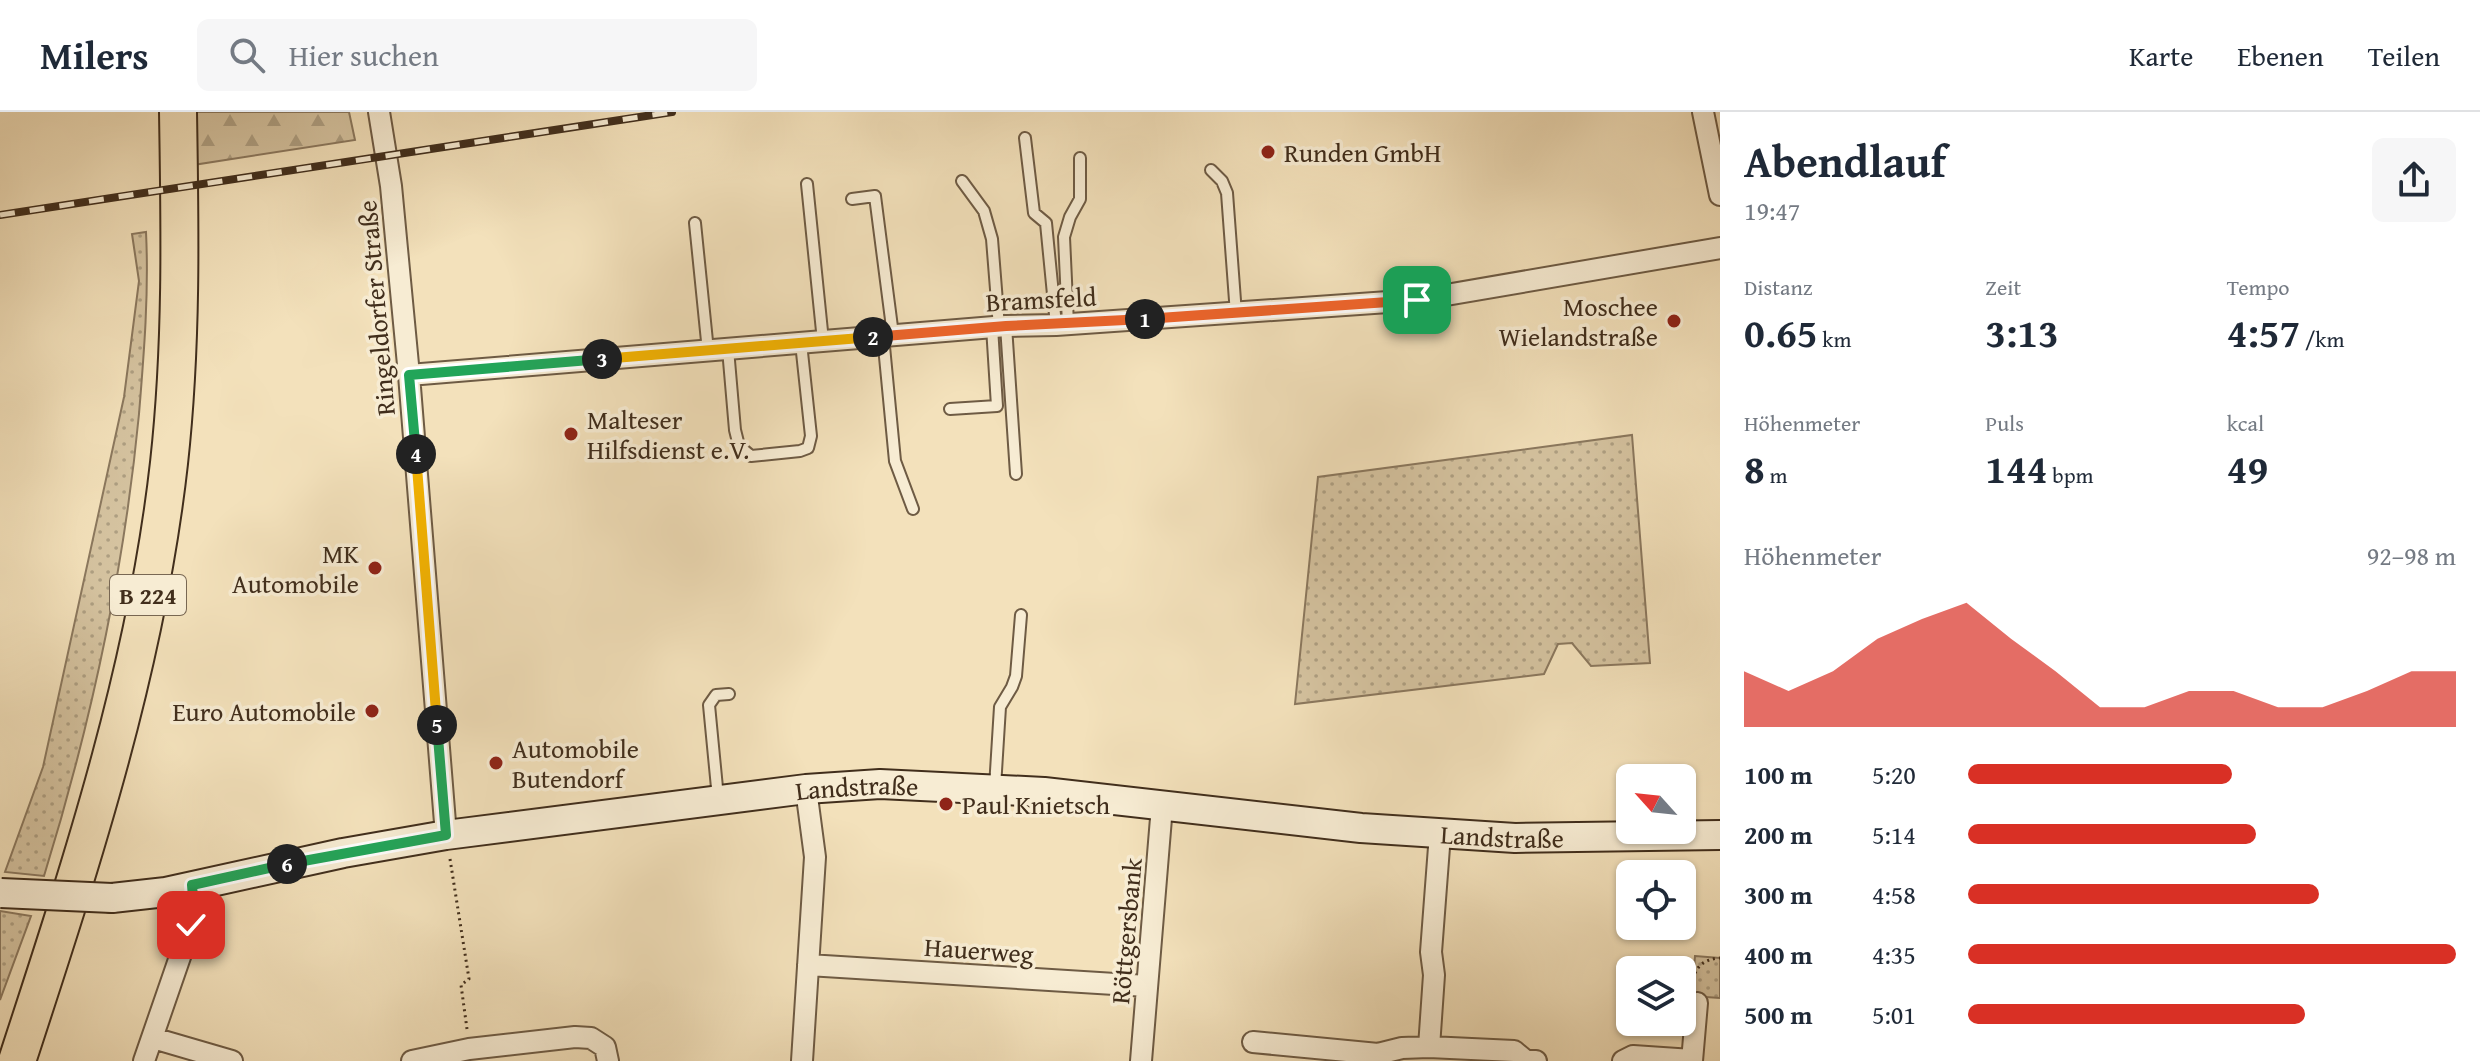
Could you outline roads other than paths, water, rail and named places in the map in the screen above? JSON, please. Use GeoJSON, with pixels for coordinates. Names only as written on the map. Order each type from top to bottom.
{"type":"FeatureCollection","features":[{"type":"Feature","properties":{"kind":"highway","name":"B 224"},"geometry":{"type":"LineString","coordinates":[[0,1048],[43,920],[101,716],[132,558],[147,457],[161,280],[159,112]]}},
{"type":"Feature","properties":{"kind":"highway","name":"B 224"},"geometry":{"type":"LineString","coordinates":[[17,1061],[98,809],[140,637],[156,551],[169,463],[181,280],[178,112]]}},
{"type":"Feature","properties":{"kind":"street","name":"Ringeldorfer Straße"},"geometry":{"type":"LineString","coordinates":[[379,112],[391,186],[409,375],[446,835]]}},
{"type":"Feature","properties":{"kind":"street"},"geometry":{"type":"LineString","coordinates":[[1703,112],[1720,195]]}},
{"type":"Feature","properties":{"kind":"street","name":"Bramsfeld"},"geometry":{"type":"LineString","coordinates":[[409,375],[999,327],[1417,300],[1720,248]]}},
{"type":"Feature","properties":{"kind":"street","name":"Landstraße"},"geometry":{"type":"LineString","coordinates":[[0,892],[112,898],[166,892],[343,853],[446,835],[806,789],[880,784],[1044,792],[1440,834],[1515,838],[1720,835]]}},
{"type":"Feature","properties":{"kind":"street"},"geometry":{"type":"LineString","coordinates":[[802,1061],[815,857],[806,789]]}},
{"type":"Feature","properties":{"kind":"street","name":"Röttgersbank"},"geometry":{"type":"LineString","coordinates":[[1141,1061],[1162,806]]}},
{"type":"Feature","properties":{"kind":"street"},"geometry":{"type":"LineString","coordinates":[[1429,1047],[1434,975],[1431,952],[1440,834]]}},
{"type":"Feature","properties":{"kind":"street"},"geometry":{"type":"LineString","coordinates":[[144,1061],[191,925],[194,909],[192,885]]}},
{"type":"Feature","properties":{"kind":"street","name":"Hauerweg"},"geometry":{"type":"LineString","coordinates":[[808,965],[1147,986]]}},
{"type":"Feature","properties":{"kind":"street"},"geometry":{"type":"LineString","coordinates":[[1623,1061],[1633,1056],[1692,1060],[1697,1003]]}},
{"type":"Feature","properties":{"kind":"street"},"geometry":{"type":"LineString","coordinates":[[412,1061],[469,1049],[575,1037],[591,1038],[605,1047],[608,1061]]}},
{"type":"Feature","properties":{"kind":"street"},"geometry":{"type":"LineString","coordinates":[[153,1038],[232,1061]]}},
{"type":"Feature","properties":{"kind":"street"},"geometry":{"type":"LineString","coordinates":[[1253,1042],[1378,1057],[1402,1048],[1514,1051],[1526,1061],[1536,1061]]}},
{"type":"Feature","properties":{"kind":"lane"},"geometry":{"type":"LineString","coordinates":[[1025,138],[1034,213],[1046,223],[1062,325]]}},
{"type":"Feature","properties":{"kind":"lane"},"geometry":{"type":"LineString","coordinates":[[1062,325],[1064,237],[1080,199],[1080,158]]}},
{"type":"Feature","properties":{"kind":"lane"},"geometry":{"type":"LineString","coordinates":[[1211,170],[1222,181],[1227,193],[1236,314]]}},
{"type":"Feature","properties":{"kind":"lane"},"geometry":{"type":"LineString","coordinates":[[962,181],[984,211],[992,239],[1016,474]]}},
{"type":"Feature","properties":{"kind":"lane"},"geometry":{"type":"LineString","coordinates":[[807,184],[823,341]]}},
{"type":"Feature","properties":{"kind":"lane"},"geometry":{"type":"LineString","coordinates":[[852,199],[875,196],[888,336],[895,461],[913,509]]}},
{"type":"Feature","properties":{"kind":"lane"},"geometry":{"type":"LineString","coordinates":[[695,223],[735,430],[739,446],[751,456],[808,448],[811,436],[801,343]]}},
{"type":"Feature","properties":{"kind":"lane"},"geometry":{"type":"LineString","coordinates":[[950,409],[997,406],[999,327]]}},
{"type":"Feature","properties":{"kind":"lane"},"geometry":{"type":"LineString","coordinates":[[994,789],[1000,707],[1016,676],[1021,615]]}},
{"type":"Feature","properties":{"kind":"lane"},"geometry":{"type":"LineString","coordinates":[[718,800],[709,705],[716,695],[729,694]]}},
{"type":"Feature","properties":{"kind":"railway"},"geometry":{"type":"LineString","coordinates":[[0,215],[672,112]]}},
{"type":"Feature","properties":{"kind":"place","name":"Runden GmbH"},"geometry":{"type":"Point","coordinates":[1268,152]}},
{"type":"Feature","properties":{"kind":"place","name":"Moschee Wielandstraße"},"geometry":{"type":"Point","coordinates":[1674,321]}},
{"type":"Feature","properties":{"kind":"place","name":"Malteser Hilfsdienst e.V."},"geometry":{"type":"Point","coordinates":[571,434]}},
{"type":"Feature","properties":{"kind":"place","name":"MK Automobile"},"geometry":{"type":"Point","coordinates":[375,568]}},
{"type":"Feature","properties":{"kind":"place","name":"Euro Automobile"},"geometry":{"type":"Point","coordinates":[372,711]}},
{"type":"Feature","properties":{"kind":"place","name":"Automobile Butendorf"},"geometry":{"type":"Point","coordinates":[496,763]}},
{"type":"Feature","properties":{"kind":"place","name":"Paul Knietsch"},"geometry":{"type":"Point","coordinates":[946,804]}}]}
